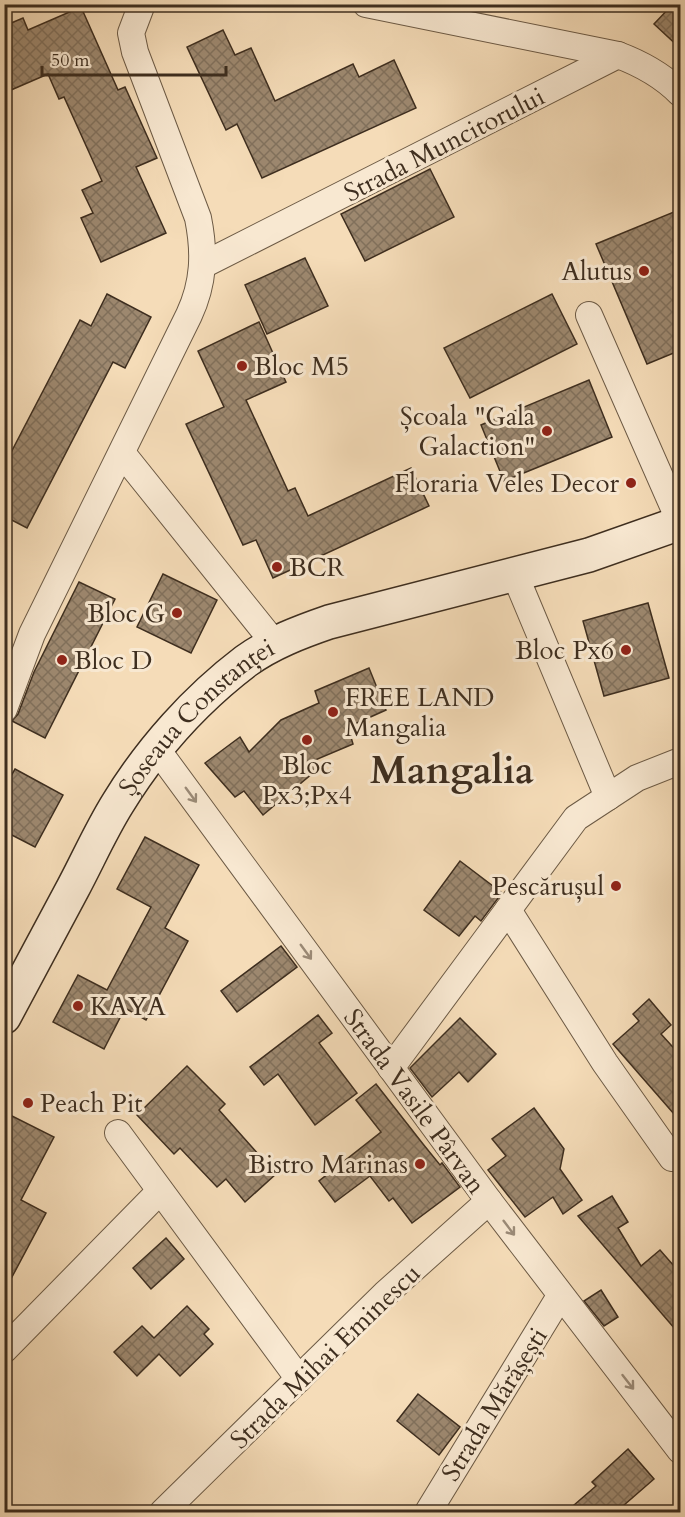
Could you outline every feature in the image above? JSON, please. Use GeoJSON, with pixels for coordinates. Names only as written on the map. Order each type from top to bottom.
{"type":"FeatureCollection","features":[{"type":"Feature","properties":{"kind":"main road","name":"Șoseaua Constanței"},"geometry":{"type":"LineString","coordinates":[[4,1017],[117,804],[156,748],[205,697],[247,661],[274,644],[329,622],[590,555],[681,523]]}},
{"type":"Feature","properties":{"kind":"street"},"geometry":{"type":"LineString","coordinates":[[4,709],[32,634],[196,300],[203,266],[202,239],[198,218],[135,52],[131,33],[142,4]]}},
{"type":"Feature","properties":{"kind":"street"},"geometry":{"type":"LineString","coordinates":[[366,4],[618,55],[667,79],[681,93]]}},
{"type":"Feature","properties":{"kind":"street","name":"Strada Muncitorului"},"geometry":{"type":"LineString","coordinates":[[203,266],[618,55]]}},
{"type":"Feature","properties":{"kind":"street"},"geometry":{"type":"LineString","coordinates":[[589,315],[681,523]]}},
{"type":"Feature","properties":{"kind":"street"},"geometry":{"type":"LineString","coordinates":[[122,453],[274,644]]}},
{"type":"Feature","properties":{"kind":"street"},"geometry":{"type":"LineString","coordinates":[[515,575],[608,797]]}},
{"type":"Feature","properties":{"kind":"street","name":"Strada Vasile Pârvan"},"geometry":{"type":"LineString","coordinates":[[156,748],[489,1201],[681,1450]]}},
{"type":"Feature","properties":{"kind":"street"},"geometry":{"type":"LineString","coordinates":[[391,1068],[576,818],[637,778],[681,761]]}},
{"type":"Feature","properties":{"kind":"street"},"geometry":{"type":"LineString","coordinates":[[508,910],[605,1064],[672,1158]]}},
{"type":"Feature","properties":{"kind":"street"},"geometry":{"type":"LineString","coordinates":[[118,1133],[299,1379]]}},
{"type":"Feature","properties":{"kind":"street"},"geometry":{"type":"LineString","coordinates":[[4,1350],[160,1191]]}},
{"type":"Feature","properties":{"kind":"street","name":"Strada Mihai Eminescu"},"geometry":{"type":"LineString","coordinates":[[163,1512],[385,1294],[489,1201]]}},
{"type":"Feature","properties":{"kind":"street","name":"Strada Mărășești"},"geometry":{"type":"LineString","coordinates":[[428,1512],[561,1296]]}},
{"type":"Feature","properties":{"kind":"building"},"geometry":{"type":"Polygon","coordinates":[[[673,4],[681,4],[681,49],[654,24],[673,4]]]}},
{"type":"Feature","properties":{"kind":"building"},"geometry":{"type":"Polygon","coordinates":[[[81,7],[118,90],[125,87],[157,158],[136,167],[166,233],[101,262],[81,218],[93,213],[82,190],[102,181],[64,97],[59,99],[48,74],[4,93],[4,26],[23,18],[28,30],[81,7]]]}},
{"type":"Feature","properties":{"kind":"building"},"geometry":{"type":"Polygon","coordinates":[[[223,30],[235,55],[251,48],[275,101],[353,64],[359,77],[394,60],[416,108],[262,178],[237,124],[226,130],[187,47],[223,30]]]}},
{"type":"Feature","properties":{"kind":"building"},"geometry":{"type":"Polygon","coordinates":[[[430,169],[454,217],[365,261],[341,214],[430,169]]]}},
{"type":"Feature","properties":{"kind":"building","name":"Alutus"},"geometry":{"type":"Polygon","coordinates":[[[681,209],[681,350],[647,364],[596,244],[681,209]]]}},
{"type":"Feature","properties":{"kind":"building"},"geometry":{"type":"Polygon","coordinates":[[[305,258],[328,306],[267,334],[245,285],[305,258]]]}},
{"type":"Feature","properties":{"kind":"building"},"geometry":{"type":"Polygon","coordinates":[[[107,294],[151,317],[125,368],[113,362],[27,528],[4,516],[4,466],[80,320],[91,326],[107,294]]]}},
{"type":"Feature","properties":{"kind":"building"},"geometry":{"type":"Polygon","coordinates":[[[552,294],[577,344],[470,398],[444,348],[552,294]]]}},
{"type":"Feature","properties":{"kind":"building"},"geometry":{"type":"Polygon","coordinates":[[[259,322],[286,382],[246,400],[288,491],[295,488],[308,516],[411,468],[429,506],[273,578],[256,540],[243,545],[186,424],[224,407],[198,351],[259,322]]]}},
{"type":"Feature","properties":{"kind":"building","name":"Școala \"Gala Galaction\""},"geometry":{"type":"Polygon","coordinates":[[[589,380],[612,437],[504,481],[481,425],[589,380]]]}},
{"type":"Feature","properties":{"kind":"building","name":"Bloc G"},"geometry":{"type":"Polygon","coordinates":[[[163,574],[217,600],[191,653],[137,627],[163,574]]]}},
{"type":"Feature","properties":{"kind":"building","name":"Bloc D"},"geometry":{"type":"Polygon","coordinates":[[[79,582],[115,599],[45,738],[12,721],[18,714],[34,672],[79,582]]]}},
{"type":"Feature","properties":{"kind":"building","name":"Bloc Px6"},"geometry":{"type":"Polygon","coordinates":[[[648,603],[669,678],[604,696],[583,621],[648,603]]]}},
{"type":"Feature","properties":{"kind":"building","name":"Bloc Px3;Px4"},"geometry":{"type":"Polygon","coordinates":[[[369,668],[386,710],[348,727],[353,744],[315,760],[320,767],[263,815],[244,791],[235,797],[205,763],[240,737],[249,752],[281,720],[319,703],[315,691],[369,668]]]}},
{"type":"Feature","properties":{"kind":"building"},"geometry":{"type":"Polygon","coordinates":[[[15,769],[63,795],[35,847],[4,831],[4,788],[15,769]]]}},
{"type":"Feature","properties":{"kind":"building"},"geometry":{"type":"Polygon","coordinates":[[[145,837],[199,865],[165,928],[188,941],[146,1020],[125,1008],[104,1049],[53,1022],[78,975],[107,990],[151,907],[117,889],[145,837]]]}},
{"type":"Feature","properties":{"kind":"building"},"geometry":{"type":"Polygon","coordinates":[[[460,861],[502,893],[481,921],[475,916],[459,936],[424,910],[460,861]]]}},
{"type":"Feature","properties":{"kind":"building"},"geometry":{"type":"Polygon","coordinates":[[[281,946],[297,967],[237,1012],[221,991],[281,946]]]}},
{"type":"Feature","properties":{"kind":"building"},"geometry":{"type":"Polygon","coordinates":[[[649,999],[671,1025],[661,1034],[681,1056],[681,1122],[613,1044],[639,1021],[633,1014],[649,999]]]}},
{"type":"Feature","properties":{"kind":"building"},"geometry":{"type":"Polygon","coordinates":[[[318,1015],[332,1033],[319,1043],[357,1093],[315,1125],[278,1074],[264,1085],[250,1067],[318,1015]]]}},
{"type":"Feature","properties":{"kind":"building"},"geometry":{"type":"Polygon","coordinates":[[[460,1018],[496,1054],[468,1082],[459,1072],[432,1097],[410,1068],[460,1018]]]}},
{"type":"Feature","properties":{"kind":"building"},"geometry":{"type":"Polygon","coordinates":[[[187,1066],[225,1104],[219,1110],[276,1174],[245,1202],[226,1179],[217,1187],[180,1148],[174,1154],[137,1115],[187,1066]]]}},
{"type":"Feature","properties":{"kind":"building"},"geometry":{"type":"Polygon","coordinates":[[[376,1084],[460,1187],[412,1223],[393,1198],[389,1201],[370,1176],[335,1202],[319,1181],[381,1132],[356,1100],[376,1084]]]}},
{"type":"Feature","properties":{"kind":"building"},"geometry":{"type":"Polygon","coordinates":[[[534,1108],[564,1149],[560,1169],[582,1200],[563,1214],[553,1197],[525,1217],[488,1170],[506,1156],[492,1139],[534,1108]]]}},
{"type":"Feature","properties":{"kind":"building"},"geometry":{"type":"Polygon","coordinates":[[[4,1112],[54,1137],[21,1200],[46,1213],[4,1292],[4,1112]]]}},
{"type":"Feature","properties":{"kind":"building"},"geometry":{"type":"Polygon","coordinates":[[[612,1196],[628,1222],[618,1228],[641,1266],[660,1250],[681,1274],[681,1336],[578,1216],[612,1196]]]}},
{"type":"Feature","properties":{"kind":"building"},"geometry":{"type":"Polygon","coordinates":[[[166,1238],[184,1259],[151,1289],[133,1268],[166,1238]]]}},
{"type":"Feature","properties":{"kind":"building"},"geometry":{"type":"Polygon","coordinates":[[[601,1290],[618,1317],[604,1326],[584,1301],[601,1290]]]}},
{"type":"Feature","properties":{"kind":"building"},"geometry":{"type":"Polygon","coordinates":[[[187,1306],[209,1329],[204,1334],[213,1344],[180,1376],[159,1354],[137,1376],[114,1352],[142,1326],[154,1338],[187,1306]]]}},
{"type":"Feature","properties":{"kind":"building"},"geometry":{"type":"Polygon","coordinates":[[[418,1394],[460,1427],[439,1455],[397,1421],[418,1394]]]}},
{"type":"Feature","properties":{"kind":"building"},"geometry":{"type":"Polygon","coordinates":[[[628,1449],[654,1479],[616,1512],[566,1512],[596,1486],[592,1482],[628,1449]]]}},
{"type":"Feature","properties":{"kind":"place","name":"Alutus"},"geometry":{"type":"Point","coordinates":[644,271]}},
{"type":"Feature","properties":{"kind":"place","name":"Bloc M5"},"geometry":{"type":"Point","coordinates":[242,366]}},
{"type":"Feature","properties":{"kind":"place","name":"Școala \"Gala Galaction\""},"geometry":{"type":"Point","coordinates":[547,431]}},
{"type":"Feature","properties":{"kind":"place","name":"Floraria Veles Decor"},"geometry":{"type":"Point","coordinates":[631,483]}},
{"type":"Feature","properties":{"kind":"place","name":"BCR"},"geometry":{"type":"Point","coordinates":[277,567]}},
{"type":"Feature","properties":{"kind":"place","name":"Bloc G"},"geometry":{"type":"Point","coordinates":[177,613]}},
{"type":"Feature","properties":{"kind":"place","name":"Bloc Px6"},"geometry":{"type":"Point","coordinates":[626,650]}},
{"type":"Feature","properties":{"kind":"place","name":"Bloc D"},"geometry":{"type":"Point","coordinates":[62,660]}},
{"type":"Feature","properties":{"kind":"place","name":"FREE LAND Mangalia"},"geometry":{"type":"Point","coordinates":[333,712]}},
{"type":"Feature","properties":{"kind":"place","name":"Bloc Px3;Px4"},"geometry":{"type":"Point","coordinates":[307,740]}},
{"type":"Feature","properties":{"kind":"place","name":"Pescărușul"},"geometry":{"type":"Point","coordinates":[616,886]}},
{"type":"Feature","properties":{"kind":"place","name":"KAYA"},"geometry":{"type":"Point","coordinates":[78,1006]}},
{"type":"Feature","properties":{"kind":"place","name":"Peach Pit"},"geometry":{"type":"Point","coordinates":[28,1103]}},
{"type":"Feature","properties":{"kind":"place","name":"Bistro Marinas"},"geometry":{"type":"Point","coordinates":[420,1164]}},
{"type":"Feature","properties":{"kind":"district","name":"Mangalia"},"geometry":{"type":"Point","coordinates":[452,770]}}]}
